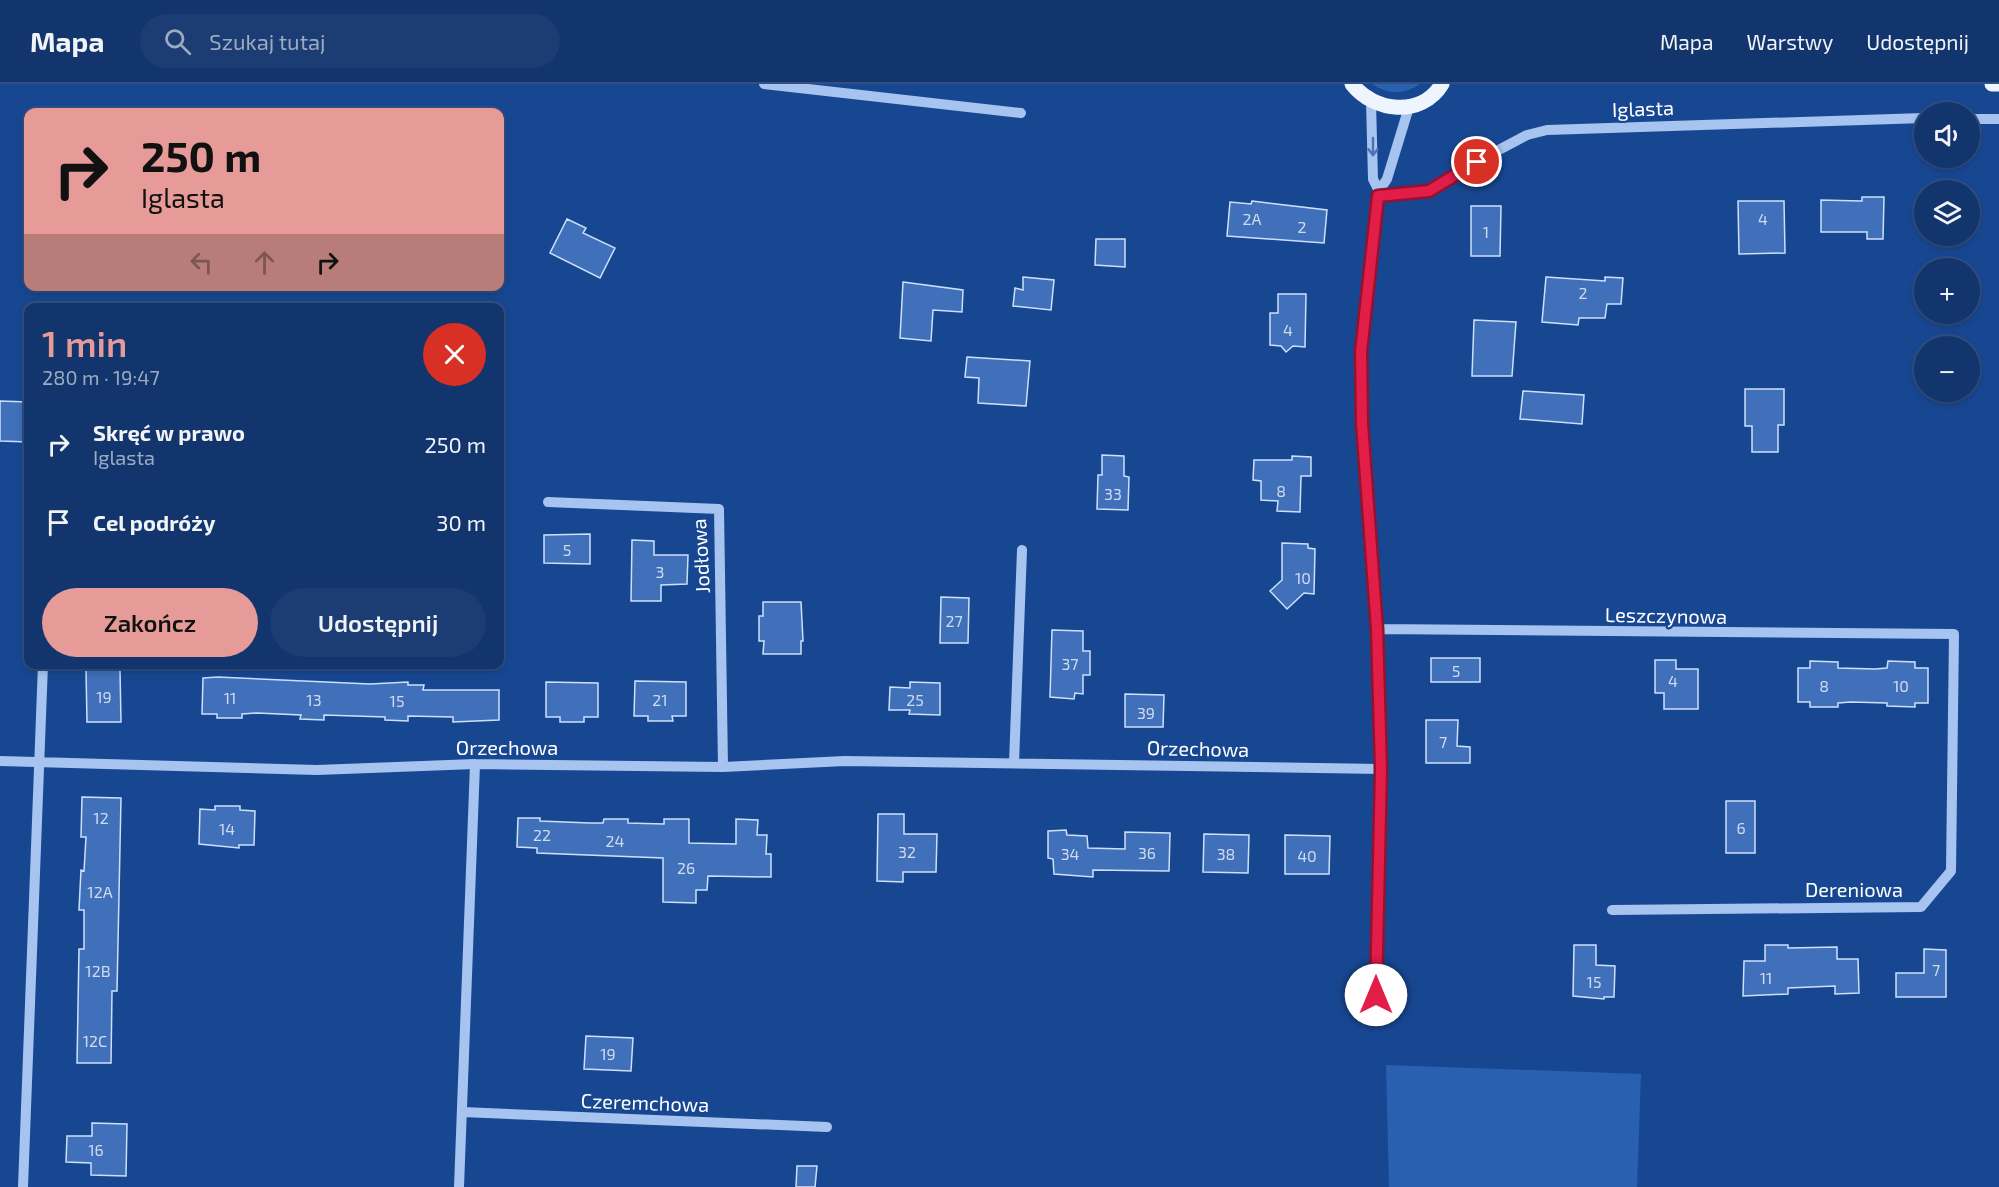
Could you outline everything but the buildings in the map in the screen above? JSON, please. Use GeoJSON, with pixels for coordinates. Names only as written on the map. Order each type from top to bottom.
{"type":"FeatureCollection","features":[{"type":"Feature","properties":{"kind":"main road"},"geometry":{"type":"LineString","coordinates":[[1352,84],[1371,102],[1389,108],[1408,107],[1426,100],[1443,85]]}},
{"type":"Feature","properties":{"kind":"main road"},"geometry":{"type":"LineString","coordinates":[[1992,84],[1999,84]]}},
{"type":"Feature","properties":{"kind":"street"},"geometry":{"type":"LineString","coordinates":[[764,84],[1021,113]]}},
{"type":"Feature","properties":{"kind":"street"},"geometry":{"type":"LineString","coordinates":[[1371,102],[1373,179],[1379,193]]}},
{"type":"Feature","properties":{"kind":"street"},"geometry":{"type":"LineString","coordinates":[[1376,995],[1381,769],[1377,629],[1362,423],[1361,352],[1379,193],[1387,179],[1408,107]]}},
{"type":"Feature","properties":{"kind":"street","name":"Iglasta"},"geometry":{"type":"LineString","coordinates":[[1379,193],[1429,191],[1527,135],[1547,130],[1914,118]]}},
{"type":"Feature","properties":{"kind":"street"},"geometry":{"type":"LineString","coordinates":[[1980,119],[1999,119]]}},
{"type":"Feature","properties":{"kind":"street","name":"Jodłowa"},"geometry":{"type":"LineString","coordinates":[[548,502],[719,509],[723,767]]}},
{"type":"Feature","properties":{"kind":"street"},"geometry":{"type":"LineString","coordinates":[[1014,764],[1022,550]]}},
{"type":"Feature","properties":{"kind":"street","name":"Leszczynowa"},"geometry":{"type":"LineString","coordinates":[[1377,629],[1954,634]]}},
{"type":"Feature","properties":{"kind":"street","name":"Dereniowa"},"geometry":{"type":"LineString","coordinates":[[1612,910],[1921,907],[1952,871],[1954,634]]}},
{"type":"Feature","properties":{"kind":"street"},"geometry":{"type":"LineString","coordinates":[[23,1187],[43,669]]}},
{"type":"Feature","properties":{"kind":"street","name":"Orzechowa"},"geometry":{"type":"LineString","coordinates":[[0,761],[317,770],[475,764],[723,767],[844,761],[1381,769]]}},
{"type":"Feature","properties":{"kind":"street"},"geometry":{"type":"LineString","coordinates":[[459,1187],[475,764]]}},
{"type":"Feature","properties":{"kind":"street","name":"Czeremchowa"},"geometry":{"type":"LineString","coordinates":[[462,1112],[827,1127]]}},
{"type":"Feature","properties":{"kind":"shaded area"},"geometry":{"type":"Polygon","coordinates":[[[1372,84],[1420,84],[1402,92],[1390,92],[1372,84]]]}},
{"type":"Feature","properties":{"kind":"shaded area"},"geometry":{"type":"Polygon","coordinates":[[[1386,1065],[1641,1074],[1637,1187],[1389,1187],[1386,1065]]]}},
{"type":"Feature","properties":{"kind":"route"},"geometry":{"type":"LineString","coordinates":[[1376,995],[1381,769],[1377,629],[1362,423],[1361,352],[1370,258],[1378,196],[1429,191],[1477,162]]}}]}
